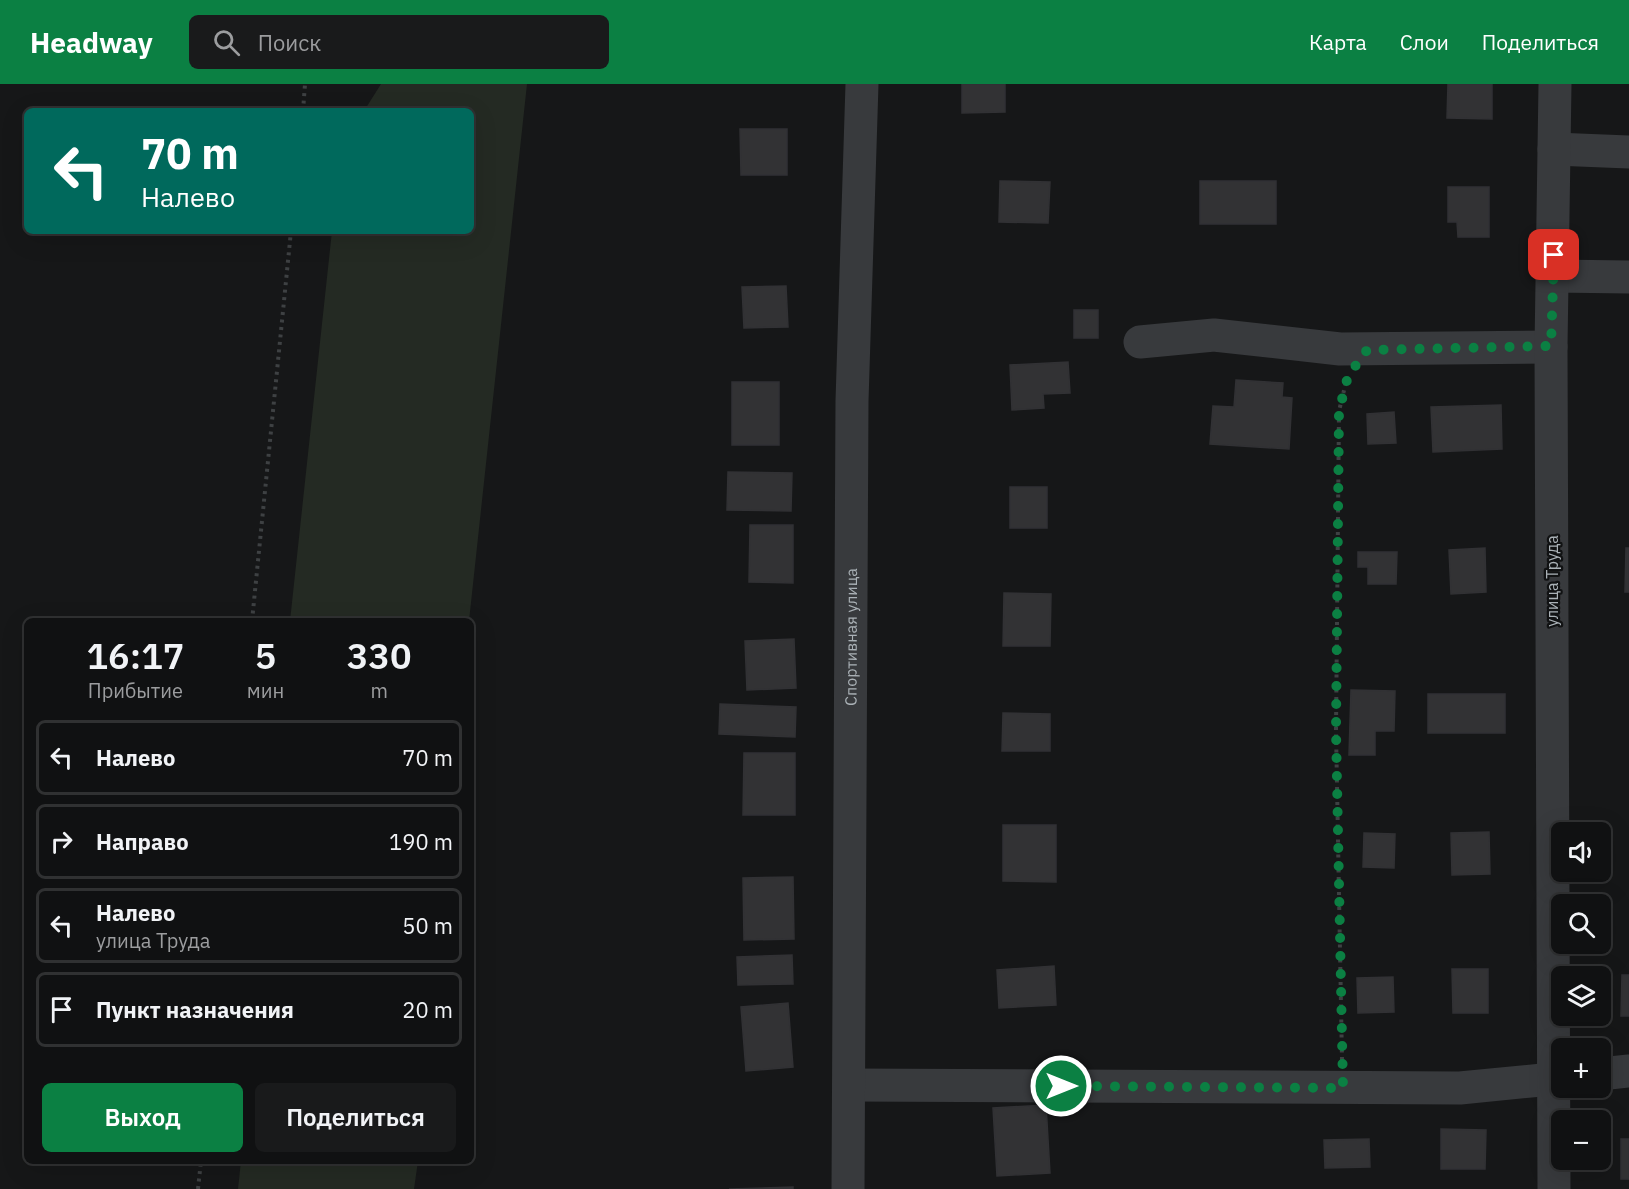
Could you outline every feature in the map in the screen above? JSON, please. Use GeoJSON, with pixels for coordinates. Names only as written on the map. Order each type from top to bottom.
{"type":"FeatureCollection","features":[{"type":"Feature","properties":{"kind":"street","name":"Спортивная улица"},"geometry":{"type":"LineString","coordinates":[[848,1189],[852,401],[862,84]]}},
{"type":"Feature","properties":{"kind":"street","name":"улица Труда"},"geometry":{"type":"LineString","coordinates":[[1555,84],[1554,276],[1551,346],[1558,1038]]}},
{"type":"Feature","properties":{"kind":"street"},"geometry":{"type":"LineString","coordinates":[[1554,149],[1629,152]]}},
{"type":"Feature","properties":{"kind":"street"},"geometry":{"type":"LineString","coordinates":[[1554,276],[1629,278]]}},
{"type":"Feature","properties":{"kind":"street"},"geometry":{"type":"LineString","coordinates":[[1140,342],[1214,335],[1367,350],[1551,346]]}},
{"type":"Feature","properties":{"kind":"street"},"geometry":{"type":"LineString","coordinates":[[1611,1073],[1629,1071]]}},
{"type":"Feature","properties":{"kind":"street"},"geometry":{"type":"LineString","coordinates":[[849,1085],[1460,1088],[1551,1079]]}},
{"type":"Feature","properties":{"kind":"street","name":"улица Труда"},"geometry":{"type":"LineString","coordinates":[[1554,1189],[1557,1098]]}},
{"type":"Feature","properties":{"kind":"path"},"geometry":{"type":"LineString","coordinates":[[303,108],[305,84]]}},
{"type":"Feature","properties":{"kind":"path"},"geometry":{"type":"LineString","coordinates":[[252,618],[291,234]]}},
{"type":"Feature","properties":{"kind":"path"},"geometry":{"type":"LineString","coordinates":[[1343,1088],[1336,730],[1339,411],[1348,376],[1367,350]]}},
{"type":"Feature","properties":{"kind":"path"},"geometry":{"type":"LineString","coordinates":[[198,1189],[201,1164]]}},
{"type":"Feature","properties":{"kind":"shaded area"},"geometry":{"type":"Polygon","coordinates":[[[381,84],[527,84],[469,618],[290,618],[332,234],[474,234],[474,108],[366,108],[381,84]]]}},
{"type":"Feature","properties":{"kind":"shaded area"},"geometry":{"type":"Polygon","coordinates":[[[241,1164],[418,1164],[414,1189],[238,1189],[241,1164]]]}},
{"type":"Feature","properties":{"kind":"building"},"geometry":{"type":"Polygon","coordinates":[[[962,84],[1005,84],[1005,112],[962,113],[962,84]]]}},
{"type":"Feature","properties":{"kind":"building"},"geometry":{"type":"Polygon","coordinates":[[[1448,84],[1492,84],[1492,119],[1447,118],[1448,84]]]}},
{"type":"Feature","properties":{"kind":"building"},"geometry":{"type":"Polygon","coordinates":[[[740,129],[787,129],[787,175],[741,175],[740,129]]]}},
{"type":"Feature","properties":{"kind":"building"},"geometry":{"type":"Polygon","coordinates":[[[1000,181],[1050,182],[1048,223],[999,222],[1000,181]]]}},
{"type":"Feature","properties":{"kind":"building"},"geometry":{"type":"Polygon","coordinates":[[[1200,181],[1276,181],[1276,224],[1200,224],[1200,181]]]}},
{"type":"Feature","properties":{"kind":"building"},"geometry":{"type":"Polygon","coordinates":[[[1448,187],[1489,187],[1489,237],[1458,237],[1457,222],[1448,222],[1448,187]]]}},
{"type":"Feature","properties":{"kind":"building"},"geometry":{"type":"Polygon","coordinates":[[[786,286],[788,327],[744,328],[742,287],[786,286]]]}},
{"type":"Feature","properties":{"kind":"building"},"geometry":{"type":"Polygon","coordinates":[[[1074,310],[1098,310],[1098,338],[1074,338],[1074,310]]]}},
{"type":"Feature","properties":{"kind":"building"},"geometry":{"type":"Polygon","coordinates":[[[1068,362],[1070,393],[1043,394],[1044,408],[1012,410],[1010,365],[1068,362]]]}},
{"type":"Feature","properties":{"kind":"building"},"geometry":{"type":"Polygon","coordinates":[[[1236,380],[1283,383],[1282,397],[1292,398],[1289,449],[1210,444],[1213,406],[1234,407],[1236,380]]]}},
{"type":"Feature","properties":{"kind":"building"},"geometry":{"type":"Polygon","coordinates":[[[732,382],[779,382],[779,445],[732,445],[732,382]]]}},
{"type":"Feature","properties":{"kind":"building"},"geometry":{"type":"Polygon","coordinates":[[[1501,405],[1502,449],[1433,452],[1431,407],[1501,405]]]}},
{"type":"Feature","properties":{"kind":"building"},"geometry":{"type":"Polygon","coordinates":[[[1394,412],[1396,443],[1368,444],[1367,414],[1394,412]]]}},
{"type":"Feature","properties":{"kind":"building"},"geometry":{"type":"Polygon","coordinates":[[[728,472],[792,473],[791,511],[727,510],[728,472]]]}},
{"type":"Feature","properties":{"kind":"building"},"geometry":{"type":"Polygon","coordinates":[[[1010,487],[1047,487],[1047,528],[1010,528],[1010,487]]]}},
{"type":"Feature","properties":{"kind":"building"},"geometry":{"type":"Polygon","coordinates":[[[750,525],[793,525],[793,583],[749,582],[750,525]]]}},
{"type":"Feature","properties":{"kind":"building"},"geometry":{"type":"Polygon","coordinates":[[[1485,548],[1486,592],[1451,594],[1449,550],[1485,548]]]}},
{"type":"Feature","properties":{"kind":"building"},"geometry":{"type":"Polygon","coordinates":[[[1626,548],[1629,548],[1629,592],[1625,592],[1626,548]]]}},
{"type":"Feature","properties":{"kind":"building"},"geometry":{"type":"Polygon","coordinates":[[[1358,552],[1397,552],[1396,584],[1368,584],[1368,567],[1358,567],[1358,552]]]}},
{"type":"Feature","properties":{"kind":"building"},"geometry":{"type":"Polygon","coordinates":[[[1004,593],[1051,594],[1050,646],[1003,646],[1004,593]]]}},
{"type":"Feature","properties":{"kind":"building"},"geometry":{"type":"Polygon","coordinates":[[[794,639],[796,688],[747,690],[745,641],[794,639]]]}},
{"type":"Feature","properties":{"kind":"building"},"geometry":{"type":"Polygon","coordinates":[[[1351,690],[1395,691],[1394,731],[1375,731],[1375,755],[1349,755],[1351,690]]]}},
{"type":"Feature","properties":{"kind":"building"},"geometry":{"type":"Polygon","coordinates":[[[1428,694],[1505,694],[1505,733],[1428,733],[1428,694]]]}},
{"type":"Feature","properties":{"kind":"building"},"geometry":{"type":"Polygon","coordinates":[[[720,704],[796,707],[795,737],[719,734],[720,704]]]}},
{"type":"Feature","properties":{"kind":"building"},"geometry":{"type":"Polygon","coordinates":[[[1003,713],[1050,714],[1050,751],[1002,751],[1003,713]]]}},
{"type":"Feature","properties":{"kind":"building"},"geometry":{"type":"Polygon","coordinates":[[[744,753],[795,753],[795,815],[743,815],[744,753]]]}},
{"type":"Feature","properties":{"kind":"building"},"geometry":{"type":"Polygon","coordinates":[[[1003,825],[1056,825],[1056,882],[1003,881],[1003,825]]]}},
{"type":"Feature","properties":{"kind":"building"},"geometry":{"type":"Polygon","coordinates":[[[1489,832],[1490,874],[1452,875],[1451,833],[1489,832]]]}},
{"type":"Feature","properties":{"kind":"building"},"geometry":{"type":"Polygon","coordinates":[[[1364,833],[1395,834],[1394,868],[1363,867],[1364,833]]]}},
{"type":"Feature","properties":{"kind":"building"},"geometry":{"type":"Polygon","coordinates":[[[793,877],[794,939],[744,940],[743,878],[793,877]]]}},
{"type":"Feature","properties":{"kind":"building"},"geometry":{"type":"Polygon","coordinates":[[[792,955],[793,984],[738,985],[737,957],[792,955]]]}},
{"type":"Feature","properties":{"kind":"building"},"geometry":{"type":"Polygon","coordinates":[[[1054,966],[1056,1005],[999,1008],[997,970],[1054,966]]]}},
{"type":"Feature","properties":{"kind":"building"},"geometry":{"type":"Polygon","coordinates":[[[1452,969],[1488,969],[1488,1013],[1453,1013],[1452,969]]]}},
{"type":"Feature","properties":{"kind":"building"},"geometry":{"type":"Polygon","coordinates":[[[1622,975],[1629,975],[1629,1016],[1621,1016],[1622,975]]]}},
{"type":"Feature","properties":{"kind":"building"},"geometry":{"type":"Polygon","coordinates":[[[1393,977],[1394,1012],[1358,1013],[1357,978],[1393,977]]]}},
{"type":"Feature","properties":{"kind":"building"},"geometry":{"type":"Polygon","coordinates":[[[788,1003],[793,1067],[746,1071],[741,1007],[788,1003]]]}},
{"type":"Feature","properties":{"kind":"building"},"geometry":{"type":"Polygon","coordinates":[[[1046,1105],[1050,1173],[997,1176],[993,1108],[1046,1105]]]}},
{"type":"Feature","properties":{"kind":"building"},"geometry":{"type":"Polygon","coordinates":[[[1441,1129],[1486,1130],[1485,1169],[1441,1169],[1441,1129]]]}},
{"type":"Feature","properties":{"kind":"building"},"geometry":{"type":"Polygon","coordinates":[[[1369,1139],[1370,1167],[1325,1168],[1324,1140],[1369,1139]]]}},
{"type":"Feature","properties":{"kind":"building"},"geometry":{"type":"Polygon","coordinates":[[[1621,1139],[1629,1139],[1629,1179],[1621,1179],[1621,1139]]]}},
{"type":"Feature","properties":{"kind":"building"},"geometry":{"type":"Polygon","coordinates":[[[793,1187],[793,1189],[729,1189],[793,1187]]]}},
{"type":"Feature","properties":{"kind":"route"},"geometry":{"type":"LineString","coordinates":[[1061,1086],[1343,1088],[1336,730],[1339,411],[1348,376],[1367,350],[1551,346],[1554,255]]}}]}
